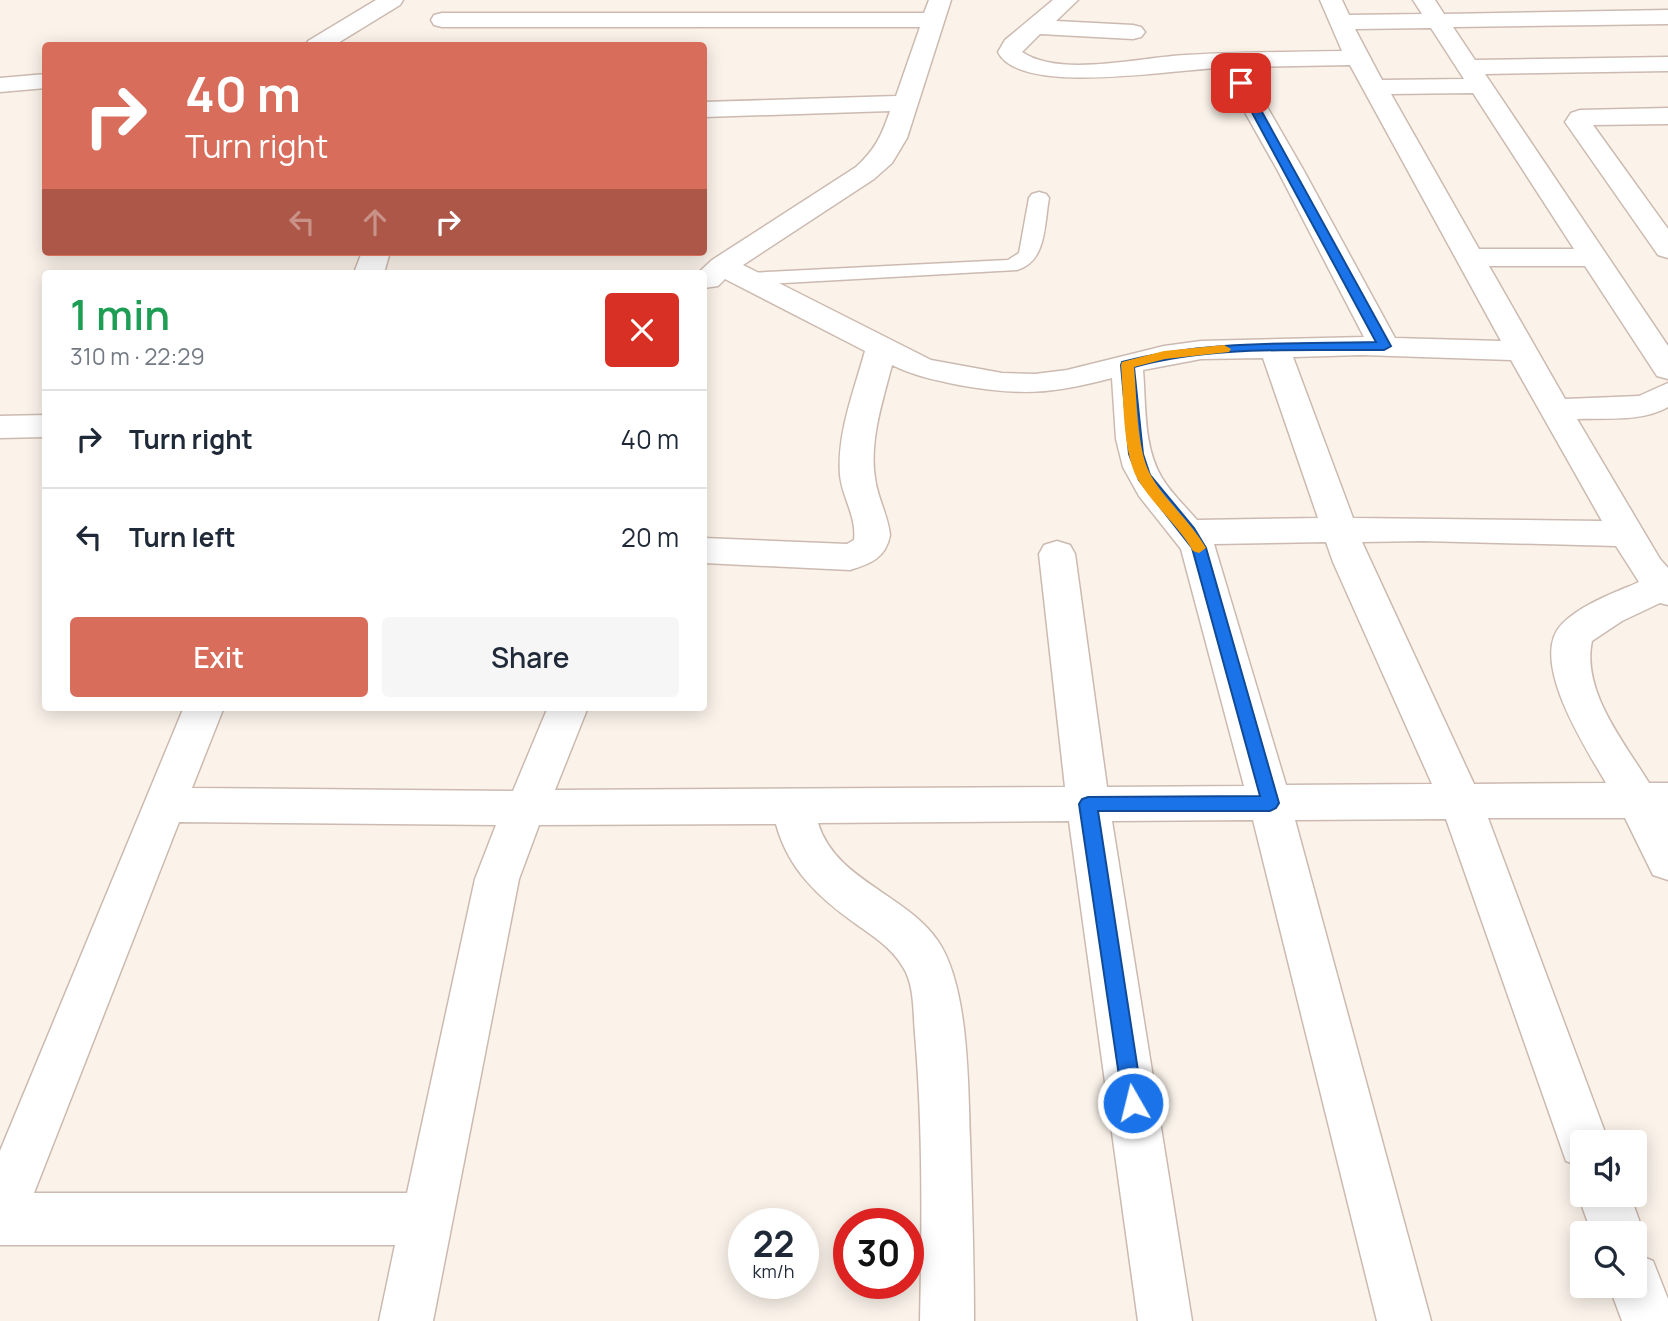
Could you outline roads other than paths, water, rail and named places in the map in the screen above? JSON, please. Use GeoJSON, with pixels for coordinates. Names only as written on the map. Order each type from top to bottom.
{"type":"FeatureCollection","features":[{"type":"Feature","properties":{"kind":"street"},"geometry":{"type":"LineString","coordinates":[[323,42],[392,0]]}},
{"type":"Feature","properties":{"kind":"street"},"geometry":{"type":"LineString","coordinates":[[1067,0],[1013,45],[1010,52],[1013,58],[1021,63],[1065,71],[1228,61],[1358,58]]}},
{"type":"Feature","properties":{"kind":"street"},"geometry":{"type":"LineString","coordinates":[[434,42],[444,10],[937,10],[894,138],[883,158],[725,277],[922,368],[1002,383],[1035,384],[1067,380],[1164,355],[1201,350],[1384,346],[1522,351]]}},
{"type":"Feature","properties":{"kind":"street"},"geometry":{"type":"LineString","coordinates":[[549,42],[558,10]]}},
{"type":"Feature","properties":{"kind":"street"},"geometry":{"type":"LineString","coordinates":[[1431,10],[1668,369]]}},
{"type":"Feature","properties":{"kind":"street"},"geometry":{"type":"LineString","coordinates":[[1668,17],[1431,10],[1336,11],[1358,58],[1555,410],[1627,534],[1661,578],[1574,634],[1570,655],[1574,682],[1587,714],[1653,800],[1668,862]]}},
{"type":"Feature","properties":{"kind":"street"},"geometry":{"type":"LineString","coordinates":[[1036,27],[1133,32]]}},
{"type":"Feature","properties":{"kind":"street"},"geometry":{"type":"LineString","coordinates":[[1228,61],[1291,171],[1384,346]]}},
{"type":"Feature","properties":{"kind":"street"},"geometry":{"type":"LineString","coordinates":[[1374,87],[1668,64]]}},
{"type":"Feature","properties":{"kind":"street"},"geometry":{"type":"LineString","coordinates":[[0,85],[42,81]]}},
{"type":"Feature","properties":{"kind":"street"},"geometry":{"type":"LineString","coordinates":[[707,109],[906,103]]}},
{"type":"Feature","properties":{"kind":"street"},"geometry":{"type":"LineString","coordinates":[[1668,116],[1589,117],[1580,118],[1578,122],[1668,249]]}},
{"type":"Feature","properties":{"kind":"street"},"geometry":{"type":"LineString","coordinates":[[1470,258],[1595,257]]}},
{"type":"Feature","properties":{"kind":"street"},"geometry":{"type":"LineString","coordinates":[[707,551],[850,557],[863,552],[872,541],[872,528],[857,475],[858,447],[881,347]]}},
{"type":"Feature","properties":{"kind":"street"},"geometry":{"type":"LineString","coordinates":[[1275,349],[1351,562],[1461,802],[1579,1130]]}},
{"type":"Feature","properties":{"kind":"street"},"geometry":{"type":"LineString","coordinates":[[1127,365],[1136,454],[1144,477],[1199,548],[1270,803],[1404,1321]]}},
{"type":"Feature","properties":{"kind":"street"},"geometry":{"type":"LineString","coordinates":[[1555,410],[1646,405],[1668,393]]}},
{"type":"Feature","properties":{"kind":"street"},"geometry":{"type":"LineString","coordinates":[[0,427],[42,426]]}},
{"type":"Feature","properties":{"kind":"street"},"geometry":{"type":"LineString","coordinates":[[1189,532],[1484,529],[1627,534]]}},
{"type":"Feature","properties":{"kind":"street"},"geometry":{"type":"LineString","coordinates":[[1057,554],[1088,804],[1166,1321]]}},
{"type":"Feature","properties":{"kind":"street"},"geometry":{"type":"LineString","coordinates":[[202,711],[0,1216],[427,1219]]}},
{"type":"Feature","properties":{"kind":"street"},"geometry":{"type":"LineString","coordinates":[[406,1321],[497,879],[507,846],[545,771],[567,711]]}},
{"type":"Feature","properties":{"kind":"street"},"geometry":{"type":"LineString","coordinates":[[164,805],[525,808],[1653,800]]}},
{"type":"Feature","properties":{"kind":"street"},"geometry":{"type":"LineString","coordinates":[[792,806],[803,845],[824,872],[854,898],[900,930],[922,956],[934,986],[943,1077],[948,1246],[947,1321]]}},
{"type":"Feature","properties":{"kind":"street"},"geometry":{"type":"LineString","coordinates":[[1641,1298],[1649,1321]]}},
{"type":"Feature","properties":{"kind":"lane"},"geometry":{"type":"LineString","coordinates":[[725,277],[1010,266],[1023,262],[1029,254],[1039,198]]}}]}
